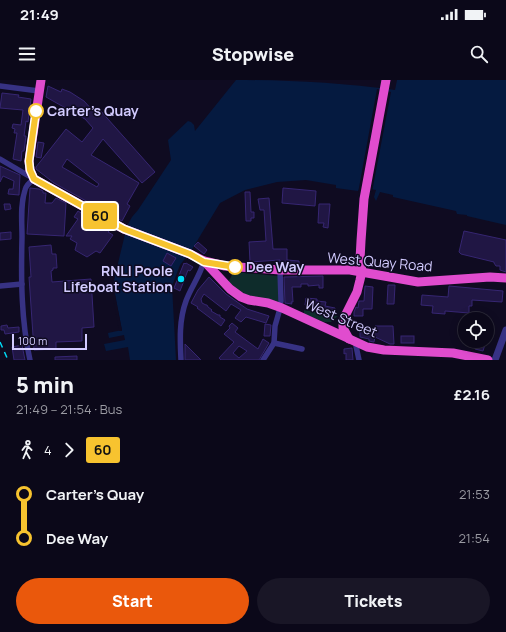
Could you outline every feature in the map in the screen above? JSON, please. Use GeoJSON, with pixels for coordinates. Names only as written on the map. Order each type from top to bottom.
{"type":"FeatureCollection","features":[{"type":"Feature","properties":{"kind":"highway"},"geometry":{"type":"LineString","coordinates":[[41,80],[29,161],[30,170],[34,179],[124,229],[190,254],[204,262]]}},
{"type":"Feature","properties":{"kind":"highway"},"geometry":{"type":"LineString","coordinates":[[353,341],[343,328],[343,320],[357,292],[362,271],[360,254],[364,199],[386,80]]}},
{"type":"Feature","properties":{"kind":"highway","name":"West Quay Road"},"geometry":{"type":"LineString","coordinates":[[204,262],[223,266],[280,270],[362,271],[418,282],[490,277],[506,278]]}},
{"type":"Feature","properties":{"kind":"highway","name":"West Street"},"geometry":{"type":"LineString","coordinates":[[204,262],[233,291],[246,299],[268,303],[282,308],[367,347],[384,350],[453,353],[483,359]]}},
{"type":"Feature","properties":{"kind":"highway"},"geometry":{"type":"LineString","coordinates":[[218,276],[219,270],[223,266]]}},
{"type":"Feature","properties":{"kind":"street"},"geometry":{"type":"LineString","coordinates":[[3,84],[39,91]]}},
{"type":"Feature","properties":{"kind":"street"},"geometry":{"type":"LineString","coordinates":[[0,159],[34,179],[27,185],[24,191],[22,209],[22,284],[26,340],[30,360]]}},
{"type":"Feature","properties":{"kind":"street"},"geometry":{"type":"LineString","coordinates":[[181,360],[180,331],[183,310],[204,262]]}},
{"type":"Feature","properties":{"kind":"street"},"geometry":{"type":"LineString","coordinates":[[280,270],[281,301]]}},
{"type":"Feature","properties":{"kind":"street"},"geometry":{"type":"LineString","coordinates":[[200,274],[210,273],[218,276]]}},
{"type":"Feature","properties":{"kind":"street"},"geometry":{"type":"LineString","coordinates":[[0,286],[22,284]]}},
{"type":"Feature","properties":{"kind":"street"},"geometry":{"type":"LineString","coordinates":[[263,360],[274,343],[275,326],[279,312]]}},
{"type":"Feature","properties":{"kind":"street"},"geometry":{"type":"LineString","coordinates":[[495,360],[506,330]]}},
{"type":"Feature","properties":{"kind":"street"},"geometry":{"type":"LineString","coordinates":[[353,341],[356,346],[359,360]]}},
{"type":"Feature","properties":{"kind":"street"},"geometry":{"type":"LineString","coordinates":[[274,343],[302,349]]}},
{"type":"Feature","properties":{"kind":"green space"},"geometry":{"type":"Polygon","coordinates":[[[233,272],[278,276],[278,303],[249,297],[228,282],[233,272]]]}},
{"type":"Feature","properties":{"kind":"green space"},"geometry":{"type":"Polygon","coordinates":[[[304,310],[338,316],[331,322],[324,322],[304,314],[304,310]]]}},
{"type":"Feature","properties":{"kind":"water"},"geometry":{"type":"Polygon","coordinates":[[[236,80],[316,82],[395,90],[397,80],[506,80],[506,225],[467,215],[457,214],[456,211],[393,197],[393,195],[380,192],[376,201],[374,197],[376,190],[361,187],[358,191],[336,188],[336,185],[306,180],[277,182],[245,190],[220,203],[191,251],[180,265],[172,286],[176,360],[130,360],[128,347],[106,351],[104,344],[125,340],[124,335],[109,338],[108,333],[122,330],[113,284],[127,226],[171,160],[168,140],[188,121],[194,125],[195,131],[236,80]]]}},
{"type":"Feature","properties":{"kind":"pier"},"geometry":{"type":"Polygon","coordinates":[[[377,89],[391,92],[372,192],[362,190],[358,193],[377,89]]]}},
{"type":"Feature","properties":{"kind":"pier"},"geometry":{"type":"Polygon","coordinates":[[[117,262],[113,284],[122,331],[119,331],[111,287],[117,262]]]}},
{"type":"Feature","properties":{"kind":"building"},"geometry":{"type":"Polygon","coordinates":[[[48,86],[61,92],[62,89],[84,101],[95,113],[99,109],[155,172],[142,183],[103,139],[91,155],[139,183],[127,204],[130,206],[122,221],[54,183],[36,169],[66,129],[82,142],[93,128],[85,119],[46,97],[48,86]],[[67,159],[62,167],[97,187],[99,184],[67,159]]]}},
{"type":"Feature","properties":{"kind":"building"},"geometry":{"type":"Polygon","coordinates":[[[2,93],[19,95],[18,97],[31,99],[28,122],[26,121],[24,136],[26,136],[21,161],[13,159],[17,133],[14,133],[15,129],[12,128],[13,124],[21,125],[23,110],[0,108],[2,93]]]}},
{"type":"Feature","properties":{"kind":"building"},"geometry":{"type":"Polygon","coordinates":[[[38,142],[44,143],[41,158],[36,157],[38,142]]]}},
{"type":"Feature","properties":{"kind":"building"},"geometry":{"type":"Polygon","coordinates":[[[0,166],[20,175],[19,195],[8,194],[9,189],[13,189],[14,181],[3,176],[0,182],[0,166]]]}},
{"type":"Feature","properties":{"kind":"building"},"geometry":{"type":"Polygon","coordinates":[[[30,188],[39,189],[43,191],[43,193],[46,193],[45,203],[52,203],[56,198],[66,203],[64,236],[27,234],[30,188]]]}},
{"type":"Feature","properties":{"kind":"building"},"geometry":{"type":"Polygon","coordinates":[[[283,188],[316,191],[315,206],[282,203],[283,188]]]}},
{"type":"Feature","properties":{"kind":"building"},"geometry":{"type":"Polygon","coordinates":[[[245,192],[250,192],[251,212],[254,212],[254,218],[251,218],[251,221],[246,221],[245,192]]]}},
{"type":"Feature","properties":{"kind":"building"},"geometry":{"type":"Polygon","coordinates":[[[269,198],[273,249],[287,249],[287,260],[299,261],[299,264],[280,264],[280,260],[250,262],[249,242],[266,241],[264,210],[260,210],[258,199],[269,198]]]}},
{"type":"Feature","properties":{"kind":"building"},"geometry":{"type":"Polygon","coordinates":[[[4,204],[10,204],[11,209],[5,210],[4,204]]]}},
{"type":"Feature","properties":{"kind":"building"},"geometry":{"type":"Polygon","coordinates":[[[319,204],[330,204],[328,228],[323,227],[324,223],[318,223],[319,204]]]}},
{"type":"Feature","properties":{"kind":"building"},"geometry":{"type":"Polygon","coordinates":[[[78,211],[113,235],[100,253],[96,251],[87,257],[75,250],[77,243],[70,239],[72,236],[66,236],[78,219],[74,217],[78,211]]]}},
{"type":"Feature","properties":{"kind":"building"},"geometry":{"type":"Polygon","coordinates":[[[464,231],[506,240],[506,272],[500,270],[500,266],[496,266],[494,262],[461,254],[459,252],[464,231]]]}},
{"type":"Feature","properties":{"kind":"building"},"geometry":{"type":"Polygon","coordinates":[[[11,232],[11,239],[0,240],[0,233],[11,232]]]}},
{"type":"Feature","properties":{"kind":"building"},"geometry":{"type":"Polygon","coordinates":[[[198,242],[207,250],[204,254],[194,246],[198,242]]]}},
{"type":"Feature","properties":{"kind":"building"},"geometry":{"type":"Polygon","coordinates":[[[51,245],[52,254],[56,254],[57,268],[53,268],[51,271],[52,282],[91,279],[94,327],[82,328],[82,341],[56,342],[56,349],[34,350],[29,277],[31,277],[29,247],[51,245]]]}},
{"type":"Feature","properties":{"kind":"building"},"geometry":{"type":"Polygon","coordinates":[[[167,253],[176,258],[171,266],[163,261],[167,253]]]}},
{"type":"Feature","properties":{"kind":"building"},"geometry":{"type":"Polygon","coordinates":[[[184,263],[193,267],[190,271],[188,270],[180,291],[174,288],[184,263]]]}},
{"type":"Feature","properties":{"kind":"building"},"geometry":{"type":"Polygon","coordinates":[[[323,276],[323,288],[319,288],[319,285],[308,286],[308,284],[301,284],[301,287],[292,287],[293,302],[291,302],[292,304],[285,303],[284,277],[323,276]]]}},
{"type":"Feature","properties":{"kind":"building"},"geometry":{"type":"Polygon","coordinates":[[[209,277],[226,294],[247,309],[269,316],[266,323],[246,317],[241,322],[235,318],[241,310],[231,304],[226,311],[204,294],[201,299],[202,303],[207,305],[212,310],[211,311],[220,315],[220,317],[225,320],[221,326],[197,308],[198,307],[191,303],[198,290],[209,277]]]}},
{"type":"Feature","properties":{"kind":"building"},"geometry":{"type":"Polygon","coordinates":[[[388,285],[395,285],[394,304],[387,304],[388,285]]]}},
{"type":"Feature","properties":{"kind":"building"},"geometry":{"type":"Polygon","coordinates":[[[365,286],[373,287],[372,309],[363,309],[363,316],[354,316],[356,307],[358,308],[359,301],[364,301],[365,286]]]}},
{"type":"Feature","properties":{"kind":"building"},"geometry":{"type":"Polygon","coordinates":[[[449,286],[503,291],[502,302],[472,300],[472,306],[469,306],[469,312],[445,311],[445,314],[432,313],[433,306],[421,305],[422,295],[448,297],[449,286]]]}},
{"type":"Feature","properties":{"kind":"building"},"geometry":{"type":"Polygon","coordinates":[[[306,298],[326,302],[325,306],[335,308],[333,315],[317,313],[317,306],[305,305],[306,298]]]}},
{"type":"Feature","properties":{"kind":"building"},"geometry":{"type":"Polygon","coordinates":[[[232,323],[238,328],[235,332],[258,349],[263,339],[269,343],[259,360],[221,360],[219,358],[234,342],[224,334],[230,328],[229,326],[232,323]],[[239,346],[233,353],[239,358],[247,351],[239,346]]]}},
{"type":"Feature","properties":{"kind":"building"},"geometry":{"type":"Polygon","coordinates":[[[265,324],[271,325],[270,336],[264,336],[265,324]]]}},
{"type":"Feature","properties":{"kind":"building"},"geometry":{"type":"Polygon","coordinates":[[[7,325],[8,328],[19,327],[19,332],[5,334],[4,330],[1,330],[1,326],[7,325]]]}},
{"type":"Feature","properties":{"kind":"building"},"geometry":{"type":"Polygon","coordinates":[[[375,326],[393,326],[394,344],[390,344],[375,337],[374,342],[360,337],[360,330],[375,331],[375,326]]]}},
{"type":"Feature","properties":{"kind":"building"},"geometry":{"type":"Polygon","coordinates":[[[401,336],[414,336],[414,343],[401,343],[401,336]]]}},
{"type":"Feature","properties":{"kind":"building"},"geometry":{"type":"Polygon","coordinates":[[[185,344],[201,360],[185,360],[185,344]]]}},
{"type":"Feature","properties":{"kind":"building"},"geometry":{"type":"Polygon","coordinates":[[[22,345],[25,360],[14,360],[12,347],[22,345]]]}},
{"type":"Feature","properties":{"kind":"building"},"geometry":{"type":"Polygon","coordinates":[[[352,348],[353,360],[346,360],[346,353],[344,354],[344,349],[352,348]]]}},
{"type":"Feature","properties":{"kind":"building"},"geometry":{"type":"Polygon","coordinates":[[[475,348],[484,348],[483,351],[475,348]]]}},
{"type":"Feature","properties":{"kind":"building"},"geometry":{"type":"Polygon","coordinates":[[[77,356],[77,360],[55,360],[55,357],[77,356]]]}},
{"type":"Feature","properties":{"kind":"railway"},"geometry":{"type":"LineString","coordinates":[[0,342],[8,360]]}},
{"type":"Feature","properties":{"kind":"bus line","name":"60"},"geometry":{"type":"LineString","coordinates":[[36,111],[29,161],[30,170],[34,179],[124,229],[190,254],[204,262],[235,267]]}},
{"type":"Feature","properties":{"kind":"place","name":"Carter's Quay"},"geometry":{"type":"Point","coordinates":[36,111]}},
{"type":"Feature","properties":{"kind":"place","name":"Dee Way"},"geometry":{"type":"Point","coordinates":[235,267]}},
{"type":"Feature","properties":{"kind":"place","name":"RNLI Poole Lifeboat Station"},"geometry":{"type":"Point","coordinates":[181,279]}}]}
